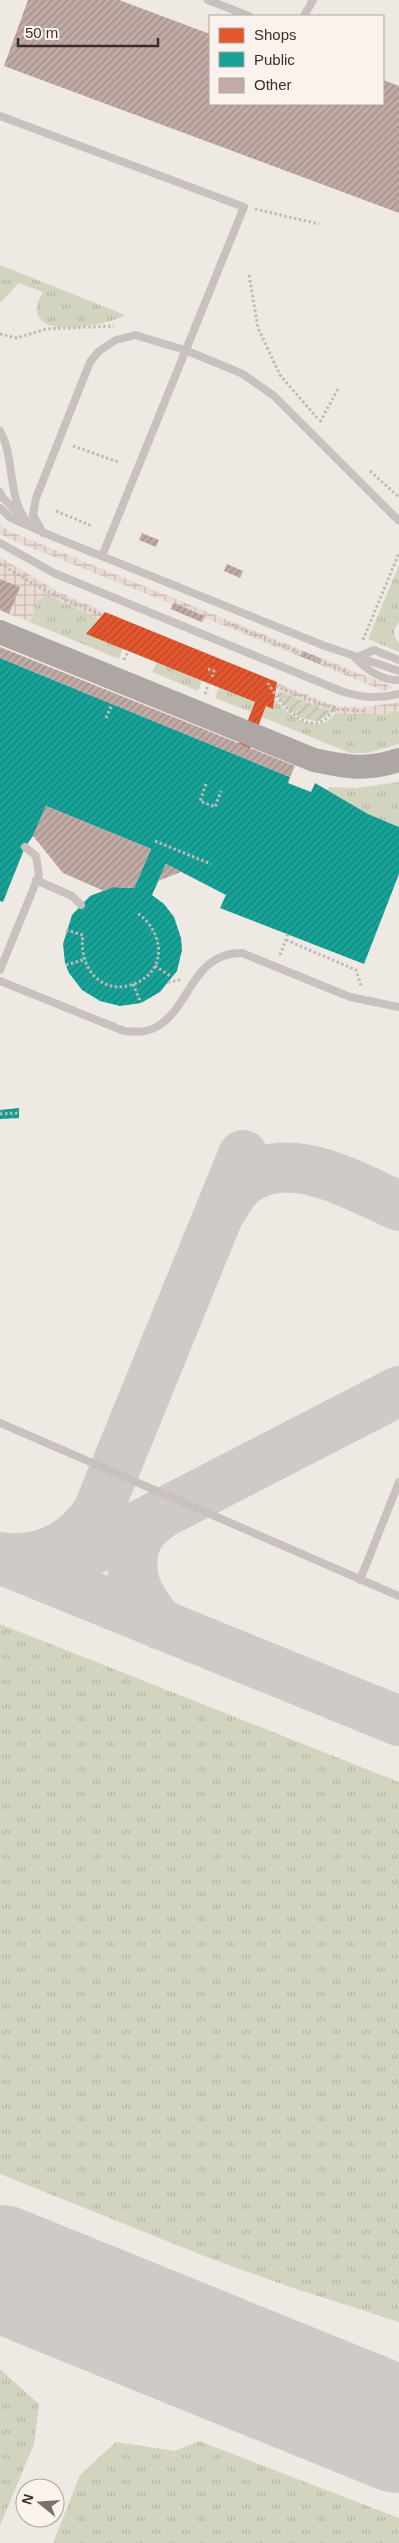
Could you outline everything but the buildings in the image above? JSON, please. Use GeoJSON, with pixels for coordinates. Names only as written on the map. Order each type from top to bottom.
{"type":"FeatureCollection","features":[{"type":"Feature","properties":{"kind":"main road"},"geometry":{"type":"LineString","coordinates":[[0,632],[314,760],[355,768],[378,767],[399,760]]}},
{"type":"Feature","properties":{"kind":"lane"},"geometry":{"type":"LineString","coordinates":[[208,0],[246,15]]}},
{"type":"Feature","properties":{"kind":"lane"},"geometry":{"type":"LineString","coordinates":[[305,15],[313,0]]}},
{"type":"Feature","properties":{"kind":"lane"},"geometry":{"type":"LineString","coordinates":[[0,116],[244,207],[102,556]]}},
{"type":"Feature","properties":{"kind":"lane"},"geometry":{"type":"LineString","coordinates":[[44,533],[34,515],[36,498],[90,362],[99,351],[116,340],[135,336],[185,350],[243,374],[274,396],[399,520]]}},
{"type":"Feature","properties":{"kind":"lane"},"geometry":{"type":"LineString","coordinates":[[0,431],[6,441],[20,512],[33,528]]}},
{"type":"Feature","properties":{"kind":"lane"},"geometry":{"type":"LineString","coordinates":[[0,492],[3,498],[33,528]]}},
{"type":"Feature","properties":{"kind":"lane"},"geometry":{"type":"LineString","coordinates":[[0,508],[11,518],[44,533],[356,658],[372,660],[399,671]]}},
{"type":"Feature","properties":{"kind":"lane"},"geometry":{"type":"LineString","coordinates":[[0,543],[54,573],[341,691],[359,697],[377,699],[399,694]]}},
{"type":"Feature","properties":{"kind":"lane"},"geometry":{"type":"LineString","coordinates":[[356,658],[374,650],[399,660]]}},
{"type":"Feature","properties":{"kind":"lane"},"geometry":{"type":"LineString","coordinates":[[356,658],[367,670],[392,680],[399,680]]}},
{"type":"Feature","properties":{"kind":"lane"},"geometry":{"type":"LineString","coordinates":[[0,970],[36,880],[39,865],[36,856],[25,848]]}},
{"type":"Feature","properties":{"kind":"lane"},"geometry":{"type":"LineString","coordinates":[[36,880],[72,896],[81,905]]}},
{"type":"Feature","properties":{"kind":"lane"},"geometry":{"type":"LineString","coordinates":[[0,981],[124,1031],[141,1032],[158,1026],[210,963],[230,953],[252,956],[350,997],[399,1007]]}},
{"type":"Feature","properties":{"kind":"lane"},"geometry":{"type":"LineString","coordinates":[[0,1423],[88,1459],[399,1596]]}},
{"type":"Feature","properties":{"kind":"lane"},"geometry":{"type":"LineString","coordinates":[[360,1580],[399,1482]]}},
{"type":"Feature","properties":{"kind":"path"},"geometry":{"type":"LineString","coordinates":[[244,207],[319,224]]}},
{"type":"Feature","properties":{"kind":"path"},"geometry":{"type":"LineString","coordinates":[[249,275],[258,328],[280,375],[320,422],[338,389]]}},
{"type":"Feature","properties":{"kind":"path"},"geometry":{"type":"LineString","coordinates":[[73,446],[118,462]]}},
{"type":"Feature","properties":{"kind":"path"},"geometry":{"type":"LineString","coordinates":[[56,511],[92,526]]}},
{"type":"Feature","properties":{"kind":"path"},"geometry":{"type":"LineString","coordinates":[[268,683],[286,710],[298,718],[313,723],[321,723],[329,717],[356,658],[399,552]]}},
{"type":"Feature","properties":{"kind":"path"},"geometry":{"type":"LineString","coordinates":[[0,564],[46,590],[102,615]]}},
{"type":"Feature","properties":{"kind":"path"},"geometry":{"type":"LineString","coordinates":[[218,619],[349,673]]}},
{"type":"Feature","properties":{"kind":"path"},"geometry":{"type":"LineString","coordinates":[[124,661],[128,651]]}},
{"type":"Feature","properties":{"kind":"path"},"geometry":{"type":"LineString","coordinates":[[208,669],[214,671],[211,679]]}},
{"type":"Feature","properties":{"kind":"path"},"geometry":{"type":"LineString","coordinates":[[205,694],[209,683]]}},
{"type":"Feature","properties":{"kind":"path"},"geometry":{"type":"LineString","coordinates":[[106,718],[112,704]]}},
{"type":"Feature","properties":{"kind":"path"},"geometry":{"type":"LineString","coordinates":[[206,784],[200,801],[214,807],[221,790]]}},
{"type":"Feature","properties":{"kind":"path"},"geometry":{"type":"LineString","coordinates":[[155,841],[211,864]]}},
{"type":"Feature","properties":{"kind":"path"},"geometry":{"type":"LineString","coordinates":[[66,930],[83,935],[81,948],[83,960],[90,972],[100,981],[111,985],[124,986],[134,984],[147,976],[155,966],[159,954],[159,941],[154,929],[147,919],[136,912]]}},
{"type":"Feature","properties":{"kind":"path"},"geometry":{"type":"LineString","coordinates":[[286,940],[356,970],[366,1000]]}},
{"type":"Feature","properties":{"kind":"path"},"geometry":{"type":"LineString","coordinates":[[66,965],[83,960]]}},
{"type":"Feature","properties":{"kind":"path"},"geometry":{"type":"LineString","coordinates":[[155,966],[172,977]]}},
{"type":"Feature","properties":{"kind":"path"},"geometry":{"type":"LineString","coordinates":[[134,984],[141,1003]]}},
{"type":"Feature","properties":{"kind":"path"},"geometry":{"type":"LineString","coordinates":[[0,1114],[19,1113]]}},
{"type":"Feature","properties":{"kind":"green space"},"geometry":{"type":"Polygon","coordinates":[[[0,265],[125,315],[104,323],[89,326],[58,327],[46,324],[39,317],[37,306],[43,292],[19,283],[0,303],[0,265]]]}},
{"type":"Feature","properties":{"kind":"green space"},"geometry":{"type":"Polygon","coordinates":[[[399,565],[399,622],[394,632],[399,643],[399,652],[368,639],[399,565]]]}},
{"type":"Feature","properties":{"kind":"green space"},"geometry":{"type":"Polygon","coordinates":[[[48,595],[99,619],[87,633],[123,648],[119,659],[30,622],[38,600],[48,595]]]}},
{"type":"Feature","properties":{"kind":"green space"},"geometry":{"type":"Polygon","coordinates":[[[157,662],[202,680],[198,691],[152,672],[157,662]]]}},
{"type":"Feature","properties":{"kind":"green space"},"geometry":{"type":"Polygon","coordinates":[[[219,687],[255,702],[251,712],[215,698],[219,687]]]}},
{"type":"Feature","properties":{"kind":"green space"},"geometry":{"type":"Polygon","coordinates":[[[278,691],[330,711],[329,714],[319,721],[300,717],[280,701],[277,695],[278,691]]]}},
{"type":"Feature","properties":{"kind":"green space"},"geometry":{"type":"Polygon","coordinates":[[[275,699],[296,718],[313,724],[329,720],[336,712],[368,715],[399,711],[399,744],[368,753],[350,753],[262,717],[266,706],[273,709],[275,699]]]}},
{"type":"Feature","properties":{"kind":"green space"},"geometry":{"type":"Polygon","coordinates":[[[399,782],[399,827],[368,814],[327,790],[329,787],[356,788],[399,782]]]}},
{"type":"Feature","properties":{"kind":"green space"},"geometry":{"type":"Polygon","coordinates":[[[0,1624],[399,1782],[399,2322],[290,2287],[209,2258],[0,2174],[0,1624]]]}},
{"type":"Feature","properties":{"kind":"green space"},"geometry":{"type":"Polygon","coordinates":[[[0,2369],[39,2404],[34,2444],[20,2478],[15,2478],[15,2490],[0,2526],[0,2369]]]}},
{"type":"Feature","properties":{"kind":"green space"},"geometry":{"type":"Polygon","coordinates":[[[199,2441],[399,2518],[399,2543],[53,2543],[59,2528],[65,2528],[65,2513],[80,2475],[116,2442],[175,2451],[199,2441]]]}},
{"type":"Feature","properties":{"kind":"shaded area"},"geometry":{"type":"Polygon","coordinates":[[[0,525],[11,532],[393,687],[384,691],[205,618],[203,623],[170,609],[172,604],[12,540],[0,534],[0,525]]]}},
{"type":"Feature","properties":{"kind":"shaded area"},"geometry":{"type":"Polygon","coordinates":[[[0,557],[57,591],[105,612],[99,619],[48,595],[38,600],[30,622],[9,614],[20,587],[0,579],[0,557]]]}},
{"type":"Feature","properties":{"kind":"shaded area"},"geometry":{"type":"Polygon","coordinates":[[[277,683],[335,706],[366,707],[399,702],[399,711],[378,715],[350,716],[330,711],[276,690],[277,683]]]}},
{"type":"Feature","properties":{"kind":"taxiway"},"geometry":{"type":"LineString","coordinates":[[0,1557],[29,1557],[55,1550],[78,1535],[97,1513],[243,1155]]}},
{"type":"Feature","properties":{"kind":"taxiway"},"geometry":{"type":"LineString","coordinates":[[223,1208],[241,1183],[259,1172],[279,1168],[300,1168],[320,1173],[341,1180],[399,1206]]}},
{"type":"Feature","properties":{"kind":"taxiway"},"geometry":{"type":"LineString","coordinates":[[161,1514],[399,1391]]}},
{"type":"Feature","properties":{"kind":"taxiway"},"geometry":{"type":"LineString","coordinates":[[94,1549],[161,1514],[139,1535],[134,1549],[132,1566],[135,1585],[148,1609],[161,1625]]}},
{"type":"Feature","properties":{"kind":"taxiway"},"geometry":{"type":"LineString","coordinates":[[0,1559],[399,1721]]}},
{"type":"Feature","properties":{"kind":"taxiway"},"geometry":{"type":"LineString","coordinates":[[327,2401],[399,2409]]}},
{"type":"Feature","properties":{"kind":"runway"},"geometry":{"type":"LineString","coordinates":[[0,2268],[399,2430]]}}]}
